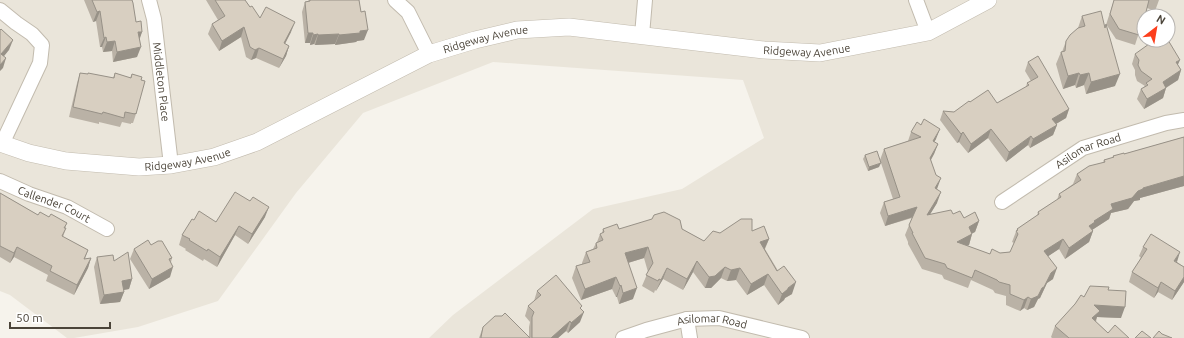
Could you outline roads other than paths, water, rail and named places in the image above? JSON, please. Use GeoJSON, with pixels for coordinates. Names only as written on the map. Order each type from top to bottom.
{"type":"FeatureCollection","features":[{"type":"Feature","properties":{"kind":"street","name":"Middleton Place"},"geometry":{"type":"LineString","coordinates":[[149,0],[154,18],[170,165]]}},
{"type":"Feature","properties":{"kind":"street"},"geometry":{"type":"LineString","coordinates":[[396,0],[408,12],[429,54]]}},
{"type":"Feature","properties":{"kind":"street"},"geometry":{"type":"LineString","coordinates":[[642,35],[645,0]]}},
{"type":"Feature","properties":{"kind":"street"},"geometry":{"type":"LineString","coordinates":[[916,0],[928,32]]}},
{"type":"Feature","properties":{"kind":"street","name":"Ridgeway Avenue"},"geometry":{"type":"LineString","coordinates":[[1,143],[29,153],[66,161],[139,167],[170,165],[214,157],[257,142],[429,54],[475,40],[517,30],[569,27],[764,50],[820,53],[928,32],[988,0]]}},
{"type":"Feature","properties":{"kind":"street"},"geometry":{"type":"LineString","coordinates":[[0,10],[32,34],[42,45],[40,63],[1,143]]}},
{"type":"Feature","properties":{"kind":"street","name":"Asilomar Road"},"geometry":{"type":"LineString","coordinates":[[1002,202],[1083,148],[1166,123],[1184,120]]}},
{"type":"Feature","properties":{"kind":"street","name":"Callender Court"},"geometry":{"type":"LineString","coordinates":[[0,181],[29,194],[67,207],[107,229]]}},
{"type":"Feature","properties":{"kind":"street","name":"Asilomar Road"},"geometry":{"type":"LineString","coordinates":[[623,338],[646,330],[687,320],[719,318],[802,338]]}},
{"type":"Feature","properties":{"kind":"street"},"geometry":{"type":"LineString","coordinates":[[687,320],[690,338]]}}]}
